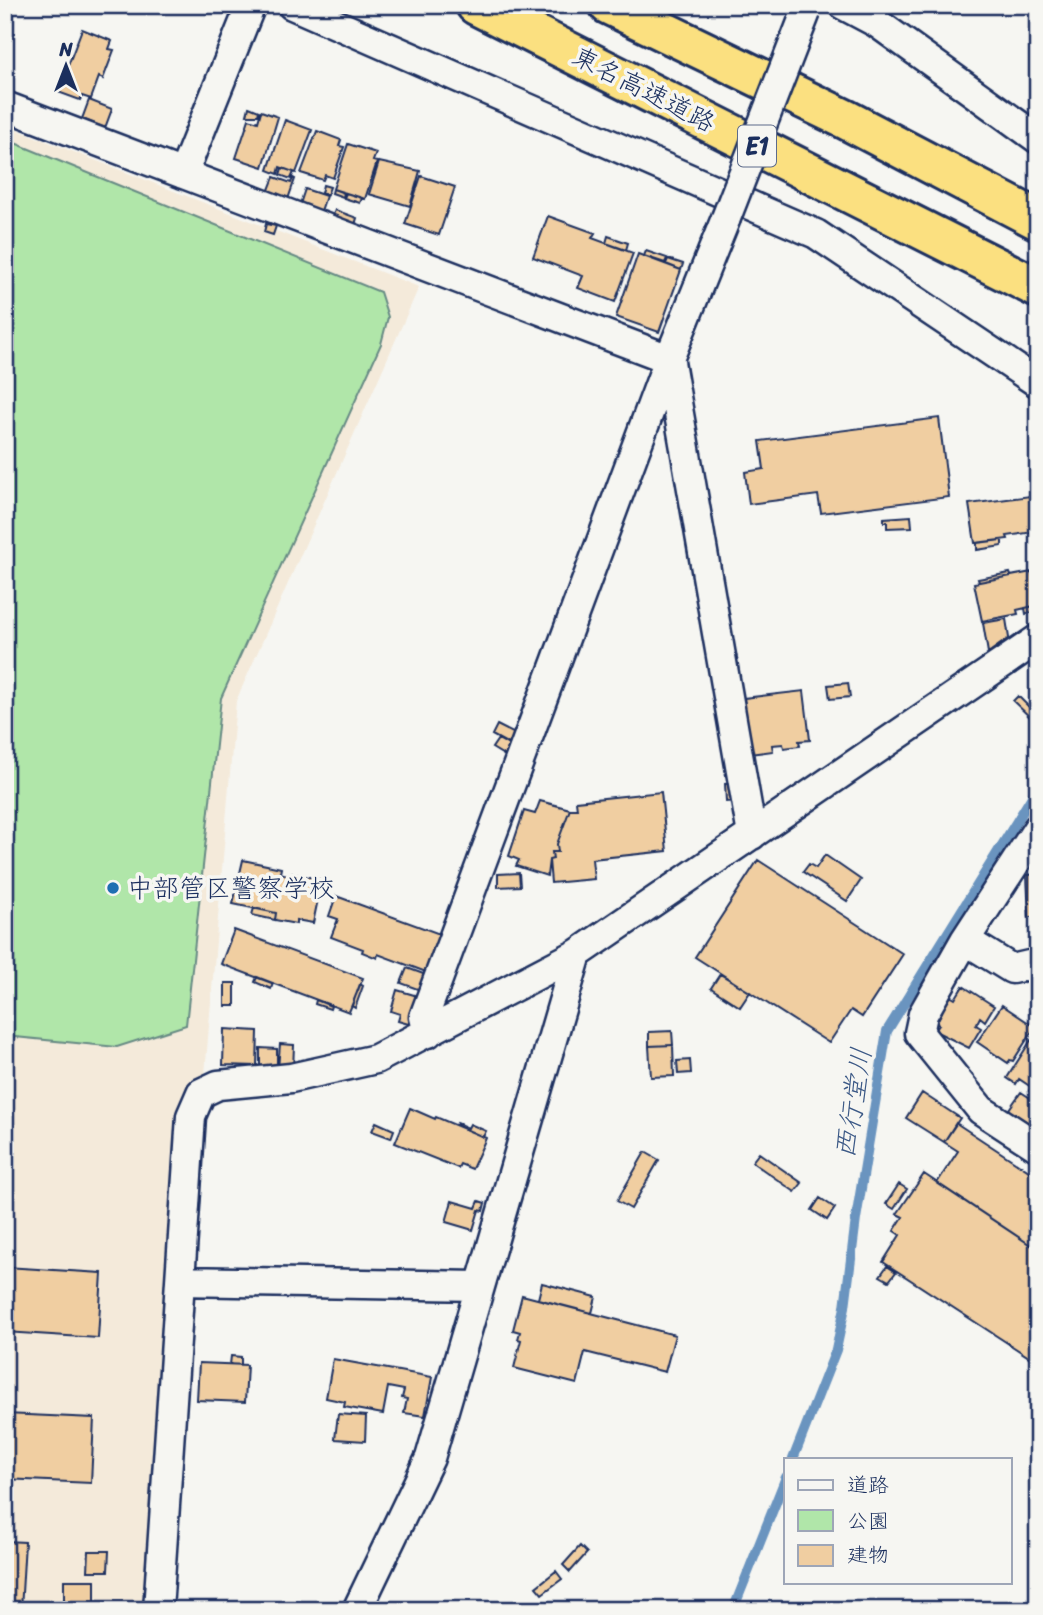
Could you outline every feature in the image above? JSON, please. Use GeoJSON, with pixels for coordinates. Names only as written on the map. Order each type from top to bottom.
{"type":"FeatureCollection","features":[{"type":"Feature","properties":{"kind":"highway","name":"東名高速道路"},"geometry":{"type":"LineString","coordinates":[[476,5],[1038,288]]}},
{"type":"Feature","properties":{"kind":"highway","name":"E1"},"geometry":{"type":"LineString","coordinates":[[609,5],[845,119],[1038,220]]}},
{"type":"Feature","properties":{"kind":"street"},"geometry":{"type":"LineString","coordinates":[[183,174],[251,5]]}},
{"type":"Feature","properties":{"kind":"street"},"geometry":{"type":"LineString","coordinates":[[292,5],[816,234],[1038,383]]}},
{"type":"Feature","properties":{"kind":"street"},"geometry":{"type":"LineString","coordinates":[[843,5],[877,23],[1038,139]]}},
{"type":"Feature","properties":{"kind":"street"},"geometry":{"type":"LineString","coordinates":[[428,1034],[424,1017],[669,359],[807,9]]}},
{"type":"Feature","properties":{"kind":"street"},"geometry":{"type":"LineString","coordinates":[[5,106],[669,359]]}},
{"type":"Feature","properties":{"kind":"street"},"geometry":{"type":"LineString","coordinates":[[669,359],[752,835]]}},
{"type":"Feature","properties":{"kind":"street"},"geometry":{"type":"LineString","coordinates":[[158,1610],[191,1116],[201,1093],[218,1085],[291,1078],[376,1059],[577,954],[1038,639]]}},
{"type":"Feature","properties":{"kind":"street"},"geometry":{"type":"LineString","coordinates":[[1038,828],[965,940],[923,1014],[919,1034],[981,1110],[1038,1147]]}},
{"type":"Feature","properties":{"kind":"street"},"geometry":{"type":"LineString","coordinates":[[965,940],[1012,970],[1038,963]]}},
{"type":"Feature","properties":{"kind":"street"},"geometry":{"type":"LineString","coordinates":[[357,1610],[430,1458],[577,954]]}},
{"type":"Feature","properties":{"kind":"street"},"geometry":{"type":"LineString","coordinates":[[180,1281],[480,1286]]}},
{"type":"Feature","properties":{"kind":"shaded area","name":"中部管区警察学校"},"geometry":{"type":"Polygon","coordinates":[[[5,125],[419,287],[236,701],[205,1074],[186,1096],[144,1610],[5,1610],[5,125]]]}},
{"type":"Feature","properties":{"kind":"green space","name":"中部管区警察学校"},"geometry":{"type":"Polygon","coordinates":[[[5,139],[380,292],[388,317],[381,344],[221,698],[186,1025],[117,1047],[5,1036],[5,139]]]}},
{"type":"Feature","properties":{"kind":"building"},"geometry":{"type":"Polygon","coordinates":[[[82,29],[112,41],[109,49],[114,50],[103,79],[99,77],[91,99],[82,96],[80,100],[58,92],[82,29]]]}},
{"type":"Feature","properties":{"kind":"building"},"geometry":{"type":"Polygon","coordinates":[[[89,100],[112,109],[105,128],[82,119],[89,100]]]}},
{"type":"Feature","properties":{"kind":"building"},"geometry":{"type":"Polygon","coordinates":[[[249,107],[259,111],[258,115],[247,115],[249,107]]]}},
{"type":"Feature","properties":{"kind":"building"},"geometry":{"type":"Polygon","coordinates":[[[261,111],[278,117],[263,167],[236,158],[249,119],[258,122],[261,111]]]}},
{"type":"Feature","properties":{"kind":"building"},"geometry":{"type":"Polygon","coordinates":[[[285,120],[312,130],[296,173],[280,167],[278,174],[268,170],[285,120]]]}},
{"type":"Feature","properties":{"kind":"building"},"geometry":{"type":"Polygon","coordinates":[[[317,131],[341,140],[339,146],[344,147],[333,178],[325,175],[323,180],[301,173],[317,131]]]}},
{"type":"Feature","properties":{"kind":"building"},"geometry":{"type":"Polygon","coordinates":[[[348,144],[376,153],[373,161],[377,162],[365,199],[333,189],[348,144]]]}},
{"type":"Feature","properties":{"kind":"building"},"geometry":{"type":"Polygon","coordinates":[[[379,162],[420,171],[410,206],[369,194],[379,162]]]}},
{"type":"Feature","properties":{"kind":"building"},"geometry":{"type":"Polygon","coordinates":[[[282,168],[294,172],[291,179],[280,175],[282,168]]]}},
{"type":"Feature","properties":{"kind":"building"},"geometry":{"type":"Polygon","coordinates":[[[421,176],[455,187],[439,235],[405,224],[421,176]]]}},
{"type":"Feature","properties":{"kind":"building"},"geometry":{"type":"Polygon","coordinates":[[[274,177],[291,183],[293,178],[295,179],[287,202],[267,195],[274,177]]]}},
{"type":"Feature","properties":{"kind":"building"},"geometry":{"type":"Polygon","coordinates":[[[323,185],[330,187],[327,195],[321,193],[323,185]]]}},
{"type":"Feature","properties":{"kind":"building"},"geometry":{"type":"Polygon","coordinates":[[[305,189],[326,196],[320,214],[299,207],[305,189]]]}},
{"type":"Feature","properties":{"kind":"building"},"geometry":{"type":"Polygon","coordinates":[[[333,189],[344,193],[343,197],[332,193],[333,189]]]}},
{"type":"Feature","properties":{"kind":"building"},"geometry":{"type":"Polygon","coordinates":[[[346,193],[362,198],[360,203],[344,198],[346,193]]]}},
{"type":"Feature","properties":{"kind":"building"},"geometry":{"type":"Polygon","coordinates":[[[335,210],[357,218],[354,228],[331,220],[335,210]]]}},
{"type":"Feature","properties":{"kind":"building"},"geometry":{"type":"Polygon","coordinates":[[[548,216],[595,233],[592,238],[633,253],[615,302],[578,288],[583,276],[533,257],[548,216]]]}},
{"type":"Feature","properties":{"kind":"building"},"geometry":{"type":"Polygon","coordinates":[[[266,224],[276,226],[273,235],[264,232],[266,224]]]}},
{"type":"Feature","properties":{"kind":"building"},"geometry":{"type":"Polygon","coordinates":[[[608,236],[628,243],[626,250],[606,243],[608,236]]]}},
{"type":"Feature","properties":{"kind":"building"},"geometry":{"type":"Polygon","coordinates":[[[646,251],[667,258],[665,263],[644,256],[646,251]]]}},
{"type":"Feature","properties":{"kind":"building"},"geometry":{"type":"Polygon","coordinates":[[[638,254],[681,270],[659,332],[616,317],[638,254]]]}},
{"type":"Feature","properties":{"kind":"building"},"geometry":{"type":"Polygon","coordinates":[[[668,259],[683,264],[681,270],[666,264],[668,259]]]}},
{"type":"Feature","properties":{"kind":"building"},"geometry":{"type":"Polygon","coordinates":[[[939,418],[949,497],[821,513],[818,495],[749,504],[745,472],[764,469],[760,441],[939,418]]]}},
{"type":"Feature","properties":{"kind":"building"},"geometry":{"type":"Polygon","coordinates":[[[1030,496],[1034,532],[1007,536],[1008,539],[975,543],[969,504],[1030,496]]]}},
{"type":"Feature","properties":{"kind":"building"},"geometry":{"type":"Polygon","coordinates":[[[911,516],[912,527],[887,528],[887,522],[884,522],[884,518],[911,516]]]}},
{"type":"Feature","properties":{"kind":"building"},"geometry":{"type":"Polygon","coordinates":[[[1002,540],[1002,546],[977,550],[977,543],[1002,540]]]}},
{"type":"Feature","properties":{"kind":"building"},"geometry":{"type":"Polygon","coordinates":[[[1032,572],[1038,605],[1017,610],[1018,614],[982,621],[974,583],[1032,572]]]}},
{"type":"Feature","properties":{"kind":"building"},"geometry":{"type":"Polygon","coordinates":[[[1010,573],[1011,576],[979,582],[978,579],[1010,573]]]}},
{"type":"Feature","properties":{"kind":"building"},"geometry":{"type":"Polygon","coordinates":[[[1038,605],[1038,611],[1026,614],[1025,608],[1038,605]]]}},
{"type":"Feature","properties":{"kind":"building"},"geometry":{"type":"Polygon","coordinates":[[[1006,619],[1009,638],[988,653],[983,623],[1006,619]]]}},
{"type":"Feature","properties":{"kind":"building"},"geometry":{"type":"Polygon","coordinates":[[[848,683],[850,697],[830,699],[828,685],[848,683]]]}},
{"type":"Feature","properties":{"kind":"building"},"geometry":{"type":"Polygon","coordinates":[[[804,691],[810,740],[799,741],[800,746],[784,748],[783,744],[772,745],[773,751],[750,754],[744,698],[804,691]]]}},
{"type":"Feature","properties":{"kind":"building"},"geometry":{"type":"Polygon","coordinates":[[[1018,696],[1036,714],[1032,719],[1013,701],[1018,696]]]}},
{"type":"Feature","properties":{"kind":"building"},"geometry":{"type":"Polygon","coordinates":[[[497,725],[517,735],[512,746],[492,735],[497,725]]]}},
{"type":"Feature","properties":{"kind":"building"},"geometry":{"type":"Polygon","coordinates":[[[498,739],[512,747],[507,757],[492,748],[498,739]]]}},
{"type":"Feature","properties":{"kind":"building"},"geometry":{"type":"Polygon","coordinates":[[[734,783],[736,801],[726,802],[725,784],[734,783]]]}},
{"type":"Feature","properties":{"kind":"building"},"geometry":{"type":"Polygon","coordinates":[[[661,792],[667,851],[592,859],[594,879],[551,883],[549,860],[553,859],[552,852],[558,852],[557,844],[570,809],[577,809],[576,801],[661,792]]]}},
{"type":"Feature","properties":{"kind":"building"},"geometry":{"type":"Polygon","coordinates":[[[540,801],[570,809],[557,844],[558,852],[552,852],[553,859],[549,860],[547,876],[516,866],[519,860],[509,856],[524,811],[535,814],[540,801]]]}},
{"type":"Feature","properties":{"kind":"building"},"geometry":{"type":"Polygon","coordinates":[[[825,855],[861,880],[847,901],[803,872],[809,864],[816,868],[825,855]]]}},
{"type":"Feature","properties":{"kind":"building"},"geometry":{"type":"Polygon","coordinates":[[[243,860],[281,868],[280,873],[291,876],[291,873],[322,880],[313,923],[296,920],[296,924],[275,920],[276,913],[233,904],[243,860]]]}},
{"type":"Feature","properties":{"kind":"building"},"geometry":{"type":"Polygon","coordinates":[[[758,860],[903,954],[862,1017],[851,1010],[829,1043],[695,957],[758,860]]]}},
{"type":"Feature","properties":{"kind":"building"},"geometry":{"type":"Polygon","coordinates":[[[519,873],[520,886],[498,887],[498,874],[519,873]]]}},
{"type":"Feature","properties":{"kind":"building"},"geometry":{"type":"Polygon","coordinates":[[[1038,874],[1038,917],[1029,917],[1027,875],[1038,874]]]}},
{"type":"Feature","properties":{"kind":"building"},"geometry":{"type":"Polygon","coordinates":[[[336,896],[440,934],[426,972],[378,954],[377,958],[362,952],[363,949],[331,937],[338,919],[329,916],[336,896]]]}},
{"type":"Feature","properties":{"kind":"building"},"geometry":{"type":"Polygon","coordinates":[[[254,908],[276,913],[275,920],[252,915],[254,908]]]}},
{"type":"Feature","properties":{"kind":"building"},"geometry":{"type":"Polygon","coordinates":[[[234,930],[363,978],[349,1012],[221,964],[234,930]]]}},
{"type":"Feature","properties":{"kind":"building"},"geometry":{"type":"Polygon","coordinates":[[[407,968],[429,976],[423,991],[401,983],[407,968]]]}},
{"type":"Feature","properties":{"kind":"building"},"geometry":{"type":"Polygon","coordinates":[[[720,974],[750,992],[740,1007],[711,988],[720,974]]]}},
{"type":"Feature","properties":{"kind":"building"},"geometry":{"type":"Polygon","coordinates":[[[257,977],[273,983],[271,989],[255,982],[257,977]]]}},
{"type":"Feature","properties":{"kind":"building"},"geometry":{"type":"Polygon","coordinates":[[[225,983],[235,983],[235,1006],[225,1006],[225,983]]]}},
{"type":"Feature","properties":{"kind":"building"},"geometry":{"type":"Polygon","coordinates":[[[360,984],[363,986],[355,1008],[352,1006],[360,984]]]}},
{"type":"Feature","properties":{"kind":"building"},"geometry":{"type":"Polygon","coordinates":[[[963,986],[994,1006],[985,1021],[980,1017],[976,1025],[981,1028],[969,1048],[935,1031],[939,1025],[936,1023],[941,1011],[950,996],[955,999],[963,986]]]}},
{"type":"Feature","properties":{"kind":"building"},"geometry":{"type":"Polygon","coordinates":[[[397,990],[421,997],[412,1025],[398,1021],[400,1014],[391,1011],[397,990]]]}},
{"type":"Feature","properties":{"kind":"building"},"geometry":{"type":"Polygon","coordinates":[[[316,1000],[331,1006],[330,1009],[315,1004],[316,1000]]]}},
{"type":"Feature","properties":{"kind":"building"},"geometry":{"type":"Polygon","coordinates":[[[1002,1005],[1035,1027],[1013,1061],[1008,1063],[977,1042],[1002,1005]]]}},
{"type":"Feature","properties":{"kind":"building"},"geometry":{"type":"Polygon","coordinates":[[[224,1029],[258,1031],[257,1066],[223,1065],[224,1029]]]}},
{"type":"Feature","properties":{"kind":"building"},"geometry":{"type":"Polygon","coordinates":[[[672,1031],[673,1045],[649,1046],[649,1032],[672,1031]]]}},
{"type":"Feature","properties":{"kind":"building"},"geometry":{"type":"Polygon","coordinates":[[[1031,1040],[1038,1044],[1038,1097],[1029,1091],[1031,1087],[1019,1079],[1016,1084],[1007,1078],[1031,1040]]]}},
{"type":"Feature","properties":{"kind":"building"},"geometry":{"type":"Polygon","coordinates":[[[280,1044],[294,1045],[293,1070],[278,1069],[280,1044]]]}},
{"type":"Feature","properties":{"kind":"building"},"geometry":{"type":"Polygon","coordinates":[[[673,1045],[674,1076],[651,1077],[649,1046],[673,1045]]]}},
{"type":"Feature","properties":{"kind":"building"},"geometry":{"type":"Polygon","coordinates":[[[260,1048],[277,1049],[277,1072],[260,1071],[260,1048]]]}},
{"type":"Feature","properties":{"kind":"building"},"geometry":{"type":"Polygon","coordinates":[[[690,1060],[691,1073],[678,1074],[677,1061],[690,1060]]]}},
{"type":"Feature","properties":{"kind":"building"},"geometry":{"type":"Polygon","coordinates":[[[1021,1092],[1038,1103],[1038,1114],[1030,1126],[1007,1112],[1021,1092]]]}},
{"type":"Feature","properties":{"kind":"building"},"geometry":{"type":"Polygon","coordinates":[[[922,1093],[960,1118],[944,1142],[906,1118],[922,1093]]]}},
{"type":"Feature","properties":{"kind":"building"},"geometry":{"type":"Polygon","coordinates":[[[410,1108],[486,1138],[472,1169],[460,1164],[458,1168],[395,1143],[410,1108]]]}},
{"type":"Feature","properties":{"kind":"building"},"geometry":{"type":"Polygon","coordinates":[[[376,1122],[394,1130],[391,1138],[372,1131],[376,1122]]]}},
{"type":"Feature","properties":{"kind":"building"},"geometry":{"type":"Polygon","coordinates":[[[457,1123],[468,1128],[470,1124],[486,1131],[483,1137],[456,1125],[457,1123]]]}},
{"type":"Feature","properties":{"kind":"building"},"geometry":{"type":"Polygon","coordinates":[[[956,1123],[1038,1177],[1038,1250],[937,1183],[958,1151],[944,1142],[956,1123]]]}},
{"type":"Feature","properties":{"kind":"building"},"geometry":{"type":"Polygon","coordinates":[[[645,1152],[659,1160],[631,1209],[617,1201],[645,1152]]]}},
{"type":"Feature","properties":{"kind":"building"},"geometry":{"type":"Polygon","coordinates":[[[759,1153],[802,1183],[795,1192],[752,1162],[759,1153]]]}},
{"type":"Feature","properties":{"kind":"building"},"geometry":{"type":"Polygon","coordinates":[[[924,1174],[1038,1250],[1038,1350],[1032,1359],[883,1262],[900,1235],[894,1231],[903,1217],[897,1214],[924,1174]]]}},
{"type":"Feature","properties":{"kind":"building"},"geometry":{"type":"Polygon","coordinates":[[[899,1184],[907,1189],[894,1209],[886,1204],[899,1184]]]}},
{"type":"Feature","properties":{"kind":"building"},"geometry":{"type":"Polygon","coordinates":[[[820,1198],[835,1208],[827,1220],[812,1210],[820,1198]]]}},
{"type":"Feature","properties":{"kind":"building"},"geometry":{"type":"Polygon","coordinates":[[[452,1201],[476,1208],[479,1201],[485,1203],[483,1211],[479,1210],[473,1230],[446,1222],[452,1201]]]}},
{"type":"Feature","properties":{"kind":"building"},"geometry":{"type":"Polygon","coordinates":[[[887,1266],[896,1272],[889,1281],[880,1276],[887,1266]]]}},
{"type":"Feature","properties":{"kind":"building"},"geometry":{"type":"Polygon","coordinates":[[[5,1267],[102,1273],[98,1338],[5,1332],[5,1267]]]}},
{"type":"Feature","properties":{"kind":"building"},"geometry":{"type":"Polygon","coordinates":[[[542,1283],[596,1297],[592,1313],[538,1299],[542,1283]]]}},
{"type":"Feature","properties":{"kind":"building"},"geometry":{"type":"Polygon","coordinates":[[[522,1295],[675,1335],[665,1372],[585,1352],[577,1384],[514,1368],[521,1340],[518,1339],[520,1332],[513,1330],[522,1295]]]}},
{"type":"Feature","properties":{"kind":"building"},"geometry":{"type":"Polygon","coordinates":[[[231,1356],[241,1357],[241,1365],[230,1365],[231,1356]]]}},
{"type":"Feature","properties":{"kind":"building"},"geometry":{"type":"Polygon","coordinates":[[[333,1359],[432,1377],[425,1416],[404,1413],[407,1399],[402,1398],[404,1390],[388,1387],[383,1414],[344,1407],[345,1402],[326,1398],[333,1359]]]}},
{"type":"Feature","properties":{"kind":"building"},"geometry":{"type":"Polygon","coordinates":[[[199,1363],[247,1365],[245,1402],[197,1400],[199,1363]]]}},
{"type":"Feature","properties":{"kind":"building"},"geometry":{"type":"Polygon","coordinates":[[[5,1414],[94,1418],[91,1483],[5,1479],[5,1414]]]}},
{"type":"Feature","properties":{"kind":"building"},"geometry":{"type":"Polygon","coordinates":[[[338,1414],[366,1416],[365,1441],[335,1439],[338,1414]]]}},
{"type":"Feature","properties":{"kind":"building"},"geometry":{"type":"Polygon","coordinates":[[[5,1541],[25,1542],[21,1610],[5,1610],[5,1541]]]}},
{"type":"Feature","properties":{"kind":"building"},"geometry":{"type":"Polygon","coordinates":[[[580,1546],[587,1553],[570,1572],[563,1565],[580,1546]]]}},
{"type":"Feature","properties":{"kind":"building"},"geometry":{"type":"Polygon","coordinates":[[[89,1551],[109,1551],[108,1571],[88,1571],[89,1551]]]}},
{"type":"Feature","properties":{"kind":"building"},"geometry":{"type":"Polygon","coordinates":[[[556,1571],[562,1579],[542,1594],[536,1587],[556,1571]]]}},
{"type":"Feature","properties":{"kind":"building"},"geometry":{"type":"Polygon","coordinates":[[[64,1580],[95,1580],[95,1607],[64,1606],[64,1580]]]}},
{"type":"Feature","properties":{"kind":"waterway","name":"西行堂川"},"geometry":{"type":"LineString","coordinates":[[793,1458],[836,1350],[887,1031],[1038,787]]}},
{"type":"Feature","properties":{"kind":"waterway","name":"西行堂川"},"geometry":{"type":"LineString","coordinates":[[733,1610],[784,1482]]}},
{"type":"Feature","properties":{"kind":"place","name":"中部管区警察学校"},"geometry":{"type":"Point","coordinates":[113,888]}}]}
